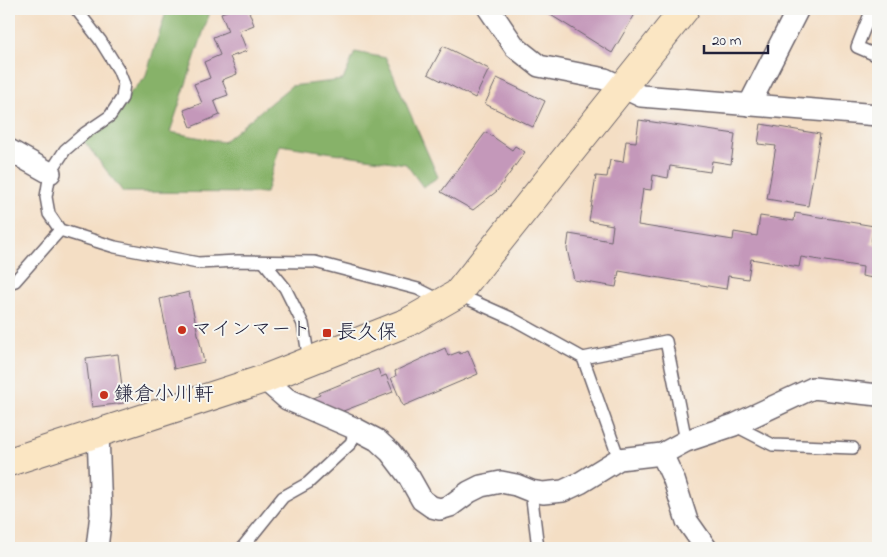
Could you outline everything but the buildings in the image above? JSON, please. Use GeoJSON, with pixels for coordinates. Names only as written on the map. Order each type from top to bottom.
{"type":"FeatureCollection","features":[{"type":"Feature","properties":{"kind":"street"},"geometry":{"type":"LineString","coordinates":[[489,9],[515,47],[539,66],[605,79],[641,96],[878,115]]}},
{"type":"Feature","properties":{"kind":"street"},"geometry":{"type":"LineString","coordinates":[[9,462],[264,379],[408,322],[450,298],[502,239],[685,9]]}},
{"type":"Feature","properties":{"kind":"street"},"geometry":{"type":"LineString","coordinates":[[749,105],[798,9]]}},
{"type":"Feature","properties":{"kind":"street"},"geometry":{"type":"LineString","coordinates":[[9,150],[50,173]]}},
{"type":"Feature","properties":{"kind":"street"},"geometry":{"type":"LineString","coordinates":[[264,379],[287,399],[377,440],[390,452],[422,500],[432,507],[440,509],[450,506],[468,492],[481,486],[502,482],[543,494],[563,491],[620,459],[662,454],[686,441],[734,425],[813,388],[878,394]]}},
{"type":"Feature","properties":{"kind":"street"},"geometry":{"type":"LineString","coordinates":[[97,548],[101,514],[98,434]]}},
{"type":"Feature","properties":{"kind":"street"},"geometry":{"type":"LineString","coordinates":[[662,454],[674,480],[687,521],[706,548]]}},
{"type":"Feature","properties":{"kind":"lane"},"geometry":{"type":"LineString","coordinates":[[76,9],[100,40],[118,69],[124,84],[122,98],[110,116],[85,133],[65,150],[50,173],[46,197],[49,214],[60,230],[115,247],[198,263],[238,261],[316,262],[450,298],[511,318],[583,358],[666,341],[686,441]]}},
{"type":"Feature","properties":{"kind":"lane"},"geometry":{"type":"LineString","coordinates":[[872,9],[857,47],[878,56]]}},
{"type":"Feature","properties":{"kind":"lane"},"geometry":{"type":"LineString","coordinates":[[9,283],[15,281],[60,230]]}},
{"type":"Feature","properties":{"kind":"lane"},"geometry":{"type":"LineString","coordinates":[[264,262],[285,288],[303,324],[309,360]]}},
{"type":"Feature","properties":{"kind":"lane"},"geometry":{"type":"LineString","coordinates":[[583,358],[620,459]]}},
{"type":"Feature","properties":{"kind":"lane"},"geometry":{"type":"LineString","coordinates":[[734,425],[773,445],[853,448]]}},
{"type":"Feature","properties":{"kind":"lane"},"geometry":{"type":"LineString","coordinates":[[242,548],[283,497],[308,483],[351,443],[356,429]]}},
{"type":"Feature","properties":{"kind":"lane"},"geometry":{"type":"LineString","coordinates":[[531,492],[538,548]]}},
{"type":"Feature","properties":{"kind":"green space"},"geometry":{"type":"Polygon","coordinates":[[[167,9],[211,9],[170,132],[223,142],[291,86],[343,80],[355,52],[386,58],[438,177],[423,187],[406,164],[280,145],[266,193],[123,192],[83,140],[145,78],[167,9]]]}},
{"type":"Feature","properties":{"kind":"place","name":"マインマート"},"geometry":{"type":"Point","coordinates":[182,330]}},
{"type":"Feature","properties":{"kind":"place","name":"長久保"},"geometry":{"type":"Point","coordinates":[327,333]}},
{"type":"Feature","properties":{"kind":"place","name":"鎌倉小川軒"},"geometry":{"type":"Point","coordinates":[104,395]}}]}
